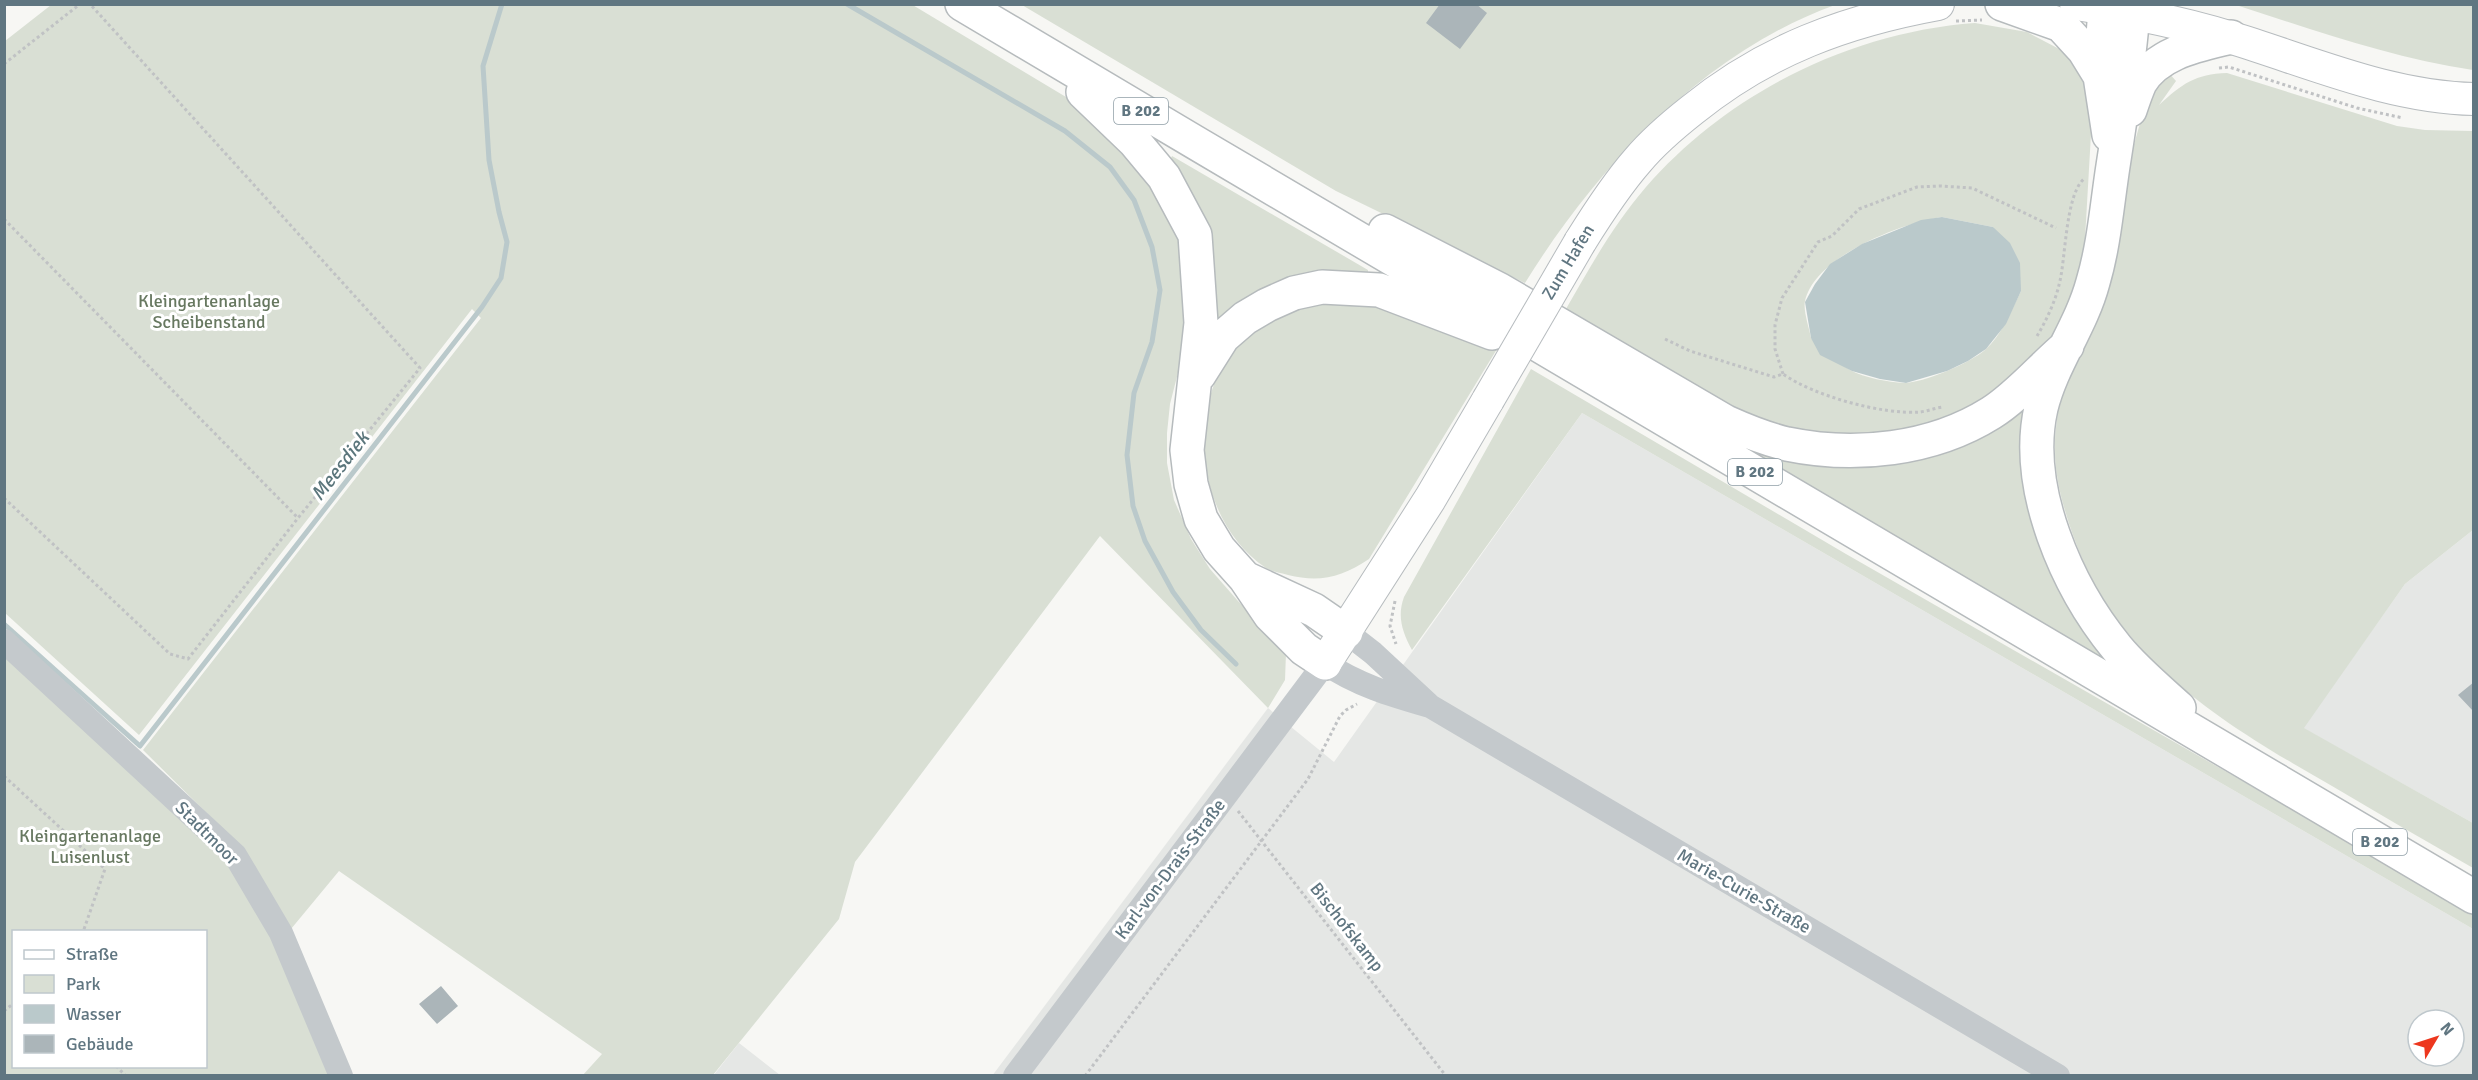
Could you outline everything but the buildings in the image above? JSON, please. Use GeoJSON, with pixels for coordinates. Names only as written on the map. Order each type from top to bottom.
{"type":"FeatureCollection","features":[{"type":"Feature","properties":{"kind":"highway","name":"B 202"},"geometry":{"type":"LineString","coordinates":[[962,4],[1256,180],[2474,897]]}},
{"type":"Feature","properties":{"kind":"highway"},"geometry":{"type":"LineString","coordinates":[[2110,7],[2100,76],[2114,165]]}},
{"type":"Feature","properties":{"kind":"highway"},"geometry":{"type":"LineString","coordinates":[[2110,7],[2121,124],[2101,250],[2093,282],[2081,320],[2049,380],[2041,410],[2037,438],[2042,493],[2056,542],[2066,566],[2099,624],[2132,664],[2181,710],[2287,788]]}},
{"type":"Feature","properties":{"kind":"highway"},"geometry":{"type":"LineString","coordinates":[[1993,12],[2061,25],[2084,50],[2100,76]]}},
{"type":"Feature","properties":{"kind":"highway"},"geometry":{"type":"LineString","coordinates":[[2121,124],[2130,111],[2141,82],[2153,68],[2186,48],[2231,37]]}},
{"type":"Feature","properties":{"kind":"highway"},"geometry":{"type":"LineString","coordinates":[[1035,48],[1134,141],[1164,177],[1195,235],[1201,323],[1197,379],[1187,450],[1191,484],[1201,519],[1219,549],[1245,578],[1270,615],[1285,631],[1325,663]]}},
{"type":"Feature","properties":{"kind":"highway"},"geometry":{"type":"LineString","coordinates":[[1256,180],[1312,194],[1500,290],[1726,422],[1761,437],[1786,444],[1844,451],[1875,450],[1935,438],[1993,412],[2067,346]]}},
{"type":"Feature","properties":{"kind":"highway"},"geometry":{"type":"LineString","coordinates":[[1197,379],[1223,337],[1245,318],[1294,293],[1322,287],[1379,290],[1444,317],[1560,357]]}},
{"type":"Feature","properties":{"kind":"highway"},"geometry":{"type":"LineString","coordinates":[[1245,578],[1314,610],[1346,632]]}},
{"type":"Feature","properties":{"kind":"main road"},"geometry":{"type":"LineString","coordinates":[[2110,7],[2231,37],[2381,86],[2447,98],[2474,99]]}},
{"type":"Feature","properties":{"kind":"main road","name":"Zum Hafen"},"geometry":{"type":"LineString","coordinates":[[1325,663],[1430,499],[1608,196],[1640,158],[1670,127],[1717,90],[1764,60],[1816,36],[1894,12],[1946,13]]}},
{"type":"Feature","properties":{"kind":"street","name":"Marie-Curie-Straße"},"geometry":{"type":"LineString","coordinates":[[1346,632],[1374,653],[1430,706]]}},
{"type":"Feature","properties":{"kind":"street","name":"Stadtmoor"},"geometry":{"type":"LineString","coordinates":[[4,641],[235,855],[281,933],[341,1076]]}},
{"type":"Feature","properties":{"kind":"street","name":"Marie-Curie-Straße"},"geometry":{"type":"LineString","coordinates":[[1325,663],[1365,686],[1430,706],[2058,1076]]}},
{"type":"Feature","properties":{"kind":"street","name":"Karl-von-Drais-Straße"},"geometry":{"type":"LineString","coordinates":[[1015,1076],[1325,663]]}},
{"type":"Feature","properties":{"kind":"path"},"geometry":{"type":"LineString","coordinates":[[4,64],[80,4]]}},
{"type":"Feature","properties":{"kind":"path"},"geometry":{"type":"LineString","coordinates":[[4,498],[170,654],[188,659],[298,518],[420,368],[90,4]]}},
{"type":"Feature","properties":{"kind":"path"},"geometry":{"type":"LineString","coordinates":[[1946,13],[1993,12]]}},
{"type":"Feature","properties":{"kind":"path"},"geometry":{"type":"LineString","coordinates":[[2217,68],[2229,67],[2357,108],[2407,118]]}},
{"type":"Feature","properties":{"kind":"path"},"geometry":{"type":"LineString","coordinates":[[1949,405],[1921,412],[1890,411],[1839,399],[1797,384],[1783,374],[1774,349],[1775,325],[1782,297],[1818,242],[1832,236],[1859,209],[1917,187],[1972,188],[2056,228]]}},
{"type":"Feature","properties":{"kind":"path"},"geometry":{"type":"LineString","coordinates":[[2033,342],[2042,327],[2059,286],[2069,213],[2079,188]]}},
{"type":"Feature","properties":{"kind":"path"},"geometry":{"type":"LineString","coordinates":[[4,219],[298,518]]}},
{"type":"Feature","properties":{"kind":"path"},"geometry":{"type":"LineString","coordinates":[[1665,339],[1690,351],[1774,377],[1783,374]]}},
{"type":"Feature","properties":{"kind":"path"},"geometry":{"type":"LineString","coordinates":[[1085,1076],[1308,779],[1340,716],[1353,705],[1361,704]]}},
{"type":"Feature","properties":{"kind":"path"},"geometry":{"type":"LineString","coordinates":[[6,779],[105,868],[84,930]]}},
{"type":"Feature","properties":{"kind":"path","name":"Bischofskamp"},"geometry":{"type":"LineString","coordinates":[[1225,796],[1263,841],[1446,1076]]}},
{"type":"Feature","properties":{"kind":"shaded area"},"geometry":{"type":"Polygon","coordinates":[[[1582,413],[2473,929],[2473,1075],[992,1076],[1268,708],[1334,762],[1582,413]]]}},
{"type":"Feature","properties":{"kind":"shaded area"},"geometry":{"type":"Polygon","coordinates":[[[2473,530],[2473,823],[2303,728],[2405,584],[2473,530]]]}},
{"type":"Feature","properties":{"kind":"shaded area"},"geometry":{"type":"Polygon","coordinates":[[[739,1043],[780,1075],[713,1076],[739,1043]]]}},
{"type":"Feature","properties":{"kind":"green space","name":"Kleingartenanlage Scheibenstand"},"geometry":{"type":"Polygon","coordinates":[[[911,4],[1091,112],[1135,153],[1180,234],[1189,283],[1182,357],[1170,404],[1167,433],[1167,463],[1174,500],[1191,539],[1210,569],[1277,640],[1286,653],[1285,680],[1268,708],[1100,536],[855,862],[839,919],[713,1075],[582,1076],[602,1054],[339,871],[291,929],[242,848],[143,750],[481,318],[472,309],[139,735],[5,613],[5,41],[51,5],[911,4]]]}},
{"type":"Feature","properties":{"kind":"green space"},"geometry":{"type":"Polygon","coordinates":[[[1022,5],[1835,5],[1787,26],[1741,52],[1698,83],[1658,118],[1585,198],[1553,240],[1525,283],[1336,191],[1022,5]]]}},
{"type":"Feature","properties":{"kind":"green space"},"geometry":{"type":"Polygon","coordinates":[[[2236,5],[2473,5],[2473,70],[2383,51],[2236,5]]]}},
{"type":"Feature","properties":{"kind":"green space"},"geometry":{"type":"Polygon","coordinates":[[[1975,23],[2027,32],[2065,52],[2073,47],[2093,99],[2084,256],[2071,306],[2054,338],[2033,367],[1948,424],[1846,438],[1777,426],[1740,413],[1566,309],[1603,246],[1634,201],[1679,153],[1715,123],[1753,96],[1795,73],[1838,54],[1883,39],[1929,29],[1975,23]],[[1942,217],[1925,220],[1884,234],[1842,256],[1812,285],[1805,301],[1805,314],[1811,338],[1850,370],[1884,381],[1904,383],[1934,376],[1978,355],[1996,337],[2021,291],[1993,227],[1942,217]]]}},
{"type":"Feature","properties":{"kind":"green space"},"geometry":{"type":"Polygon","coordinates":[[[2168,72],[2176,81],[2159,105],[2175,91],[2197,78],[2227,73],[2397,126],[2425,130],[2473,131],[2473,530],[2405,584],[2304,728],[2473,823],[2473,868],[2253,739],[2179,685],[2147,654],[2118,620],[2093,581],[2074,538],[2058,484],[2055,461],[2058,410],[2145,106],[2168,72]]]}},
{"type":"Feature","properties":{"kind":"green space"},"geometry":{"type":"Polygon","coordinates":[[[1172,156],[1368,270],[1368,274],[1213,338],[1201,215],[1172,156]]]}},
{"type":"Feature","properties":{"kind":"green space"},"geometry":{"type":"Polygon","coordinates":[[[1338,296],[1444,323],[1497,349],[1369,559],[1330,577],[1300,577],[1266,568],[1242,548],[1224,522],[1212,493],[1205,462],[1204,431],[1209,399],[1220,370],[1237,344],[1274,315],[1291,308],[1338,296]]]}},
{"type":"Feature","properties":{"kind":"green space"},"geometry":{"type":"Polygon","coordinates":[[[1531,369],[1846,554],[2473,913],[2473,929],[1582,413],[1412,650],[1402,624],[1401,611],[1404,597],[1531,369]]]}},
{"type":"Feature","properties":{"kind":"green space"},"geometry":{"type":"Polygon","coordinates":[[[2034,397],[2030,437],[2125,676],[1697,419],[1804,455],[2034,397]]]}},
{"type":"Feature","properties":{"kind":"green space","name":"Kleingartenanlage Luisenlust"},"geometry":{"type":"Polygon","coordinates":[[[4,652],[230,861],[273,940],[329,1075],[5,1075],[4,652]]]}},
{"type":"Feature","properties":{"kind":"water"},"geometry":{"type":"Polygon","coordinates":[[[1942,217],[1993,227],[2010,243],[2020,263],[2021,291],[2006,324],[1986,349],[1947,371],[1906,383],[1852,371],[1820,355],[1811,338],[1805,302],[1830,264],[1862,244],[1921,220],[1942,217]]]}},
{"type":"Feature","properties":{"kind":"waterway","name":"Meesdiek"},"geometry":{"type":"LineString","coordinates":[[4,624],[140,746],[482,307],[501,278],[507,242],[489,160],[483,66],[502,4]]}},
{"type":"Feature","properties":{"kind":"waterway"},"geometry":{"type":"LineString","coordinates":[[847,4],[1065,131],[1110,167],[1134,200],[1152,247],[1160,290],[1152,342],[1134,393],[1127,455],[1133,506],[1145,541],[1173,592],[1201,630],[1236,664]]}}]}
